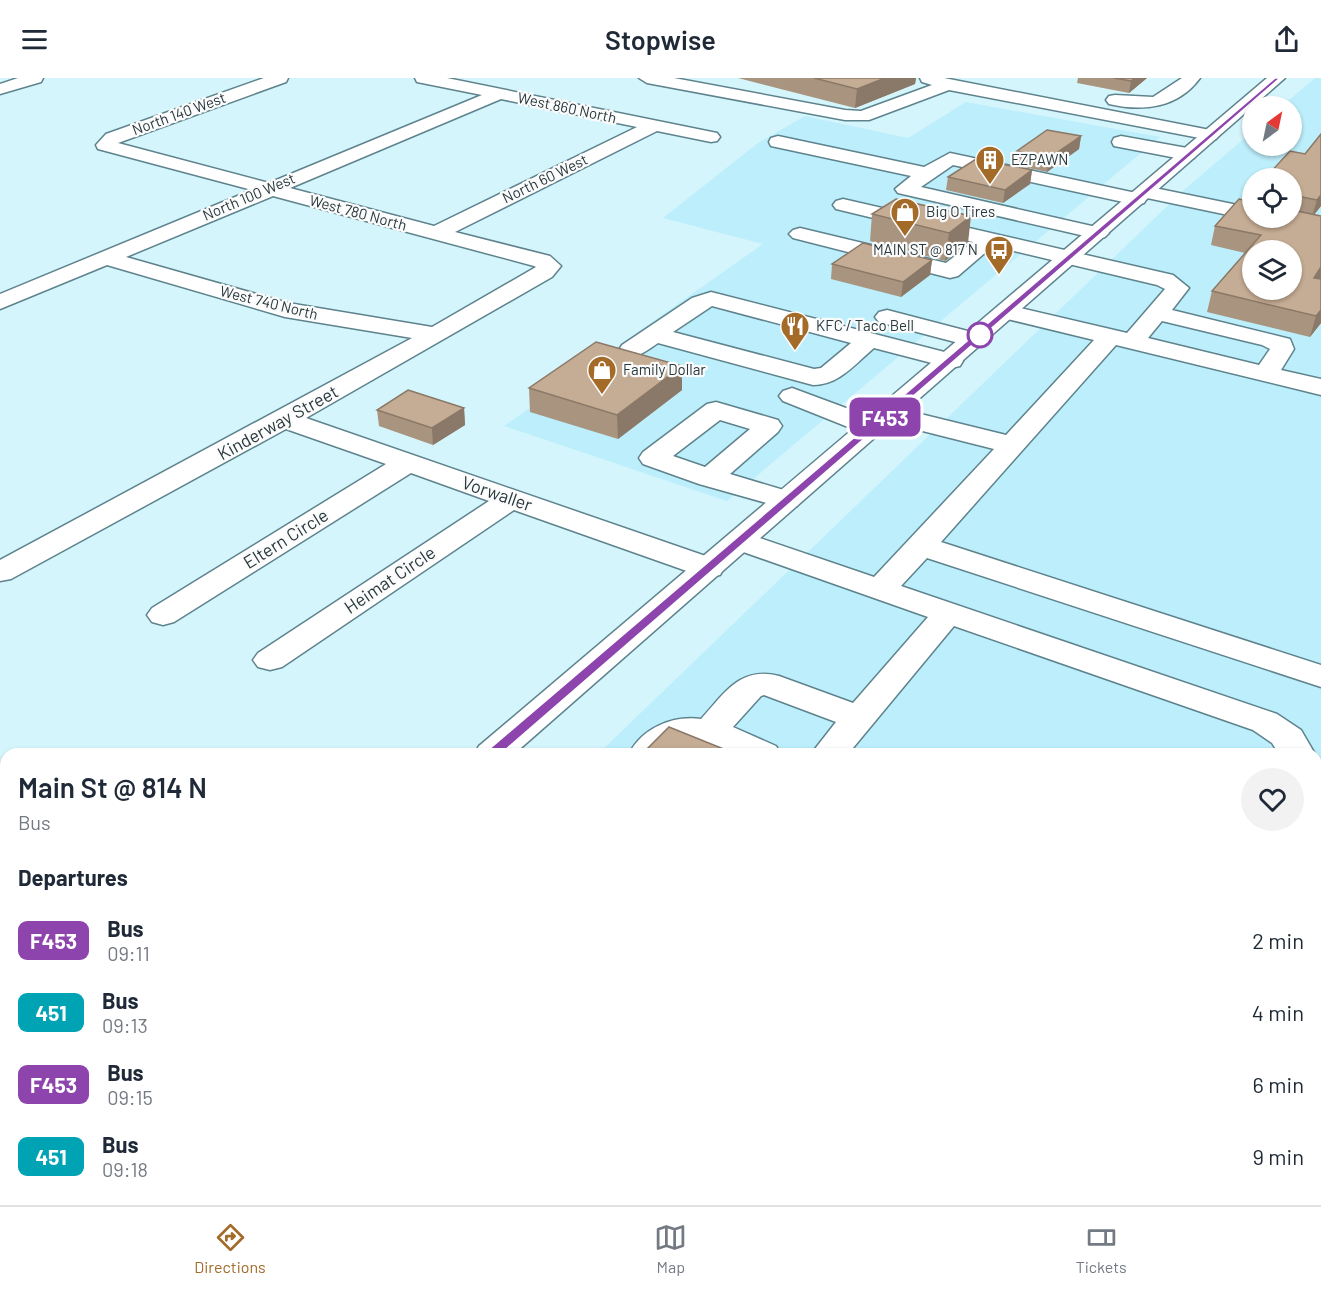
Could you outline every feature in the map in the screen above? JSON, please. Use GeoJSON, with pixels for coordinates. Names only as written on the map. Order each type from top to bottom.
{"type":"FeatureCollection","features":[{"type":"Feature","properties":{"kind":"main road"},"geometry":{"type":"LineString","coordinates":[[0,89],[35,78]]}},
{"type":"Feature","properties":{"kind":"main road","name":"North 140 West"},"geometry":{"type":"LineString","coordinates":[[112,138],[280,78]]}},
{"type":"Feature","properties":{"kind":"main road","name":"West 860 North"},"geometry":{"type":"LineString","coordinates":[[423,78],[711,137]]}},
{"type":"Feature","properties":{"kind":"main road"},"geometry":{"type":"LineString","coordinates":[[647,78],[845,115],[863,116],[948,85]]}},
{"type":"Feature","properties":{"kind":"main road"},"geometry":{"type":"LineString","coordinates":[[927,78],[948,85],[1019,100],[1210,135]]}},
{"type":"Feature","properties":{"kind":"main road"},"geometry":{"type":"LineString","coordinates":[[992,78],[1110,99],[1152,103],[1164,100],[1192,78]]}},
{"type":"Feature","properties":{"kind":"main road"},"geometry":{"type":"LineString","coordinates":[[499,748],[1277,78]]}},
{"type":"Feature","properties":{"kind":"main road"},"geometry":{"type":"LineString","coordinates":[[1019,100],[1040,87]]}},
{"type":"Feature","properties":{"kind":"main road","name":"North 100 West"},"geometry":{"type":"LineString","coordinates":[[0,302],[499,94]]}},
{"type":"Feature","properties":{"kind":"main road","name":"North 60 West"},"geometry":{"type":"LineString","coordinates":[[436,233],[653,126]]}},
{"type":"Feature","properties":{"kind":"main road","name":"West 780 North"},"geometry":{"type":"LineString","coordinates":[[112,138],[105,145],[542,261],[550,266]]}},
{"type":"Feature","properties":{"kind":"main road"},"geometry":{"type":"LineString","coordinates":[[778,142],[928,174]]}},
{"type":"Feature","properties":{"kind":"main road"},"geometry":{"type":"LineString","coordinates":[[1121,142],[1187,154]]}},
{"type":"Feature","properties":{"kind":"main road"},"geometry":{"type":"LineString","coordinates":[[1098,233],[905,189],[950,159],[1242,211]]}},
{"type":"Feature","properties":{"kind":"main road"},"geometry":{"type":"LineString","coordinates":[[843,205],[1165,280],[1178,288],[1157,313],[1121,339],[1012,445],[880,589]]}},
{"type":"Feature","properties":{"kind":"main road"},"geometry":{"type":"LineString","coordinates":[[800,234],[950,271],[989,239]]}},
{"type":"Feature","properties":{"kind":"main road","name":"West 740 North"},"geometry":{"type":"LineString","coordinates":[[106,258],[285,310],[434,334]]}},
{"type":"Feature","properties":{"kind":"main road","name":"Kinderway Street"},"geometry":{"type":"LineString","coordinates":[[0,572],[285,420],[534,278],[550,266]]}},
{"type":"Feature","properties":{"kind":"main road"},"geometry":{"type":"LineString","coordinates":[[631,350],[700,303],[711,299],[951,361]]}},
{"type":"Feature","properties":{"kind":"main road"},"geometry":{"type":"LineString","coordinates":[[1007,312],[1321,387]]}},
{"type":"Feature","properties":{"kind":"main road"},"geometry":{"type":"LineString","coordinates":[[1157,313],[1281,344],[1282,349],[1266,374]]}},
{"type":"Feature","properties":{"kind":"main road"},"geometry":{"type":"LineString","coordinates":[[888,317],[974,340]]}},
{"type":"Feature","properties":{"kind":"main road"},"geometry":{"type":"LineString","coordinates":[[654,334],[813,377],[822,377],[830,373],[870,339]]}},
{"type":"Feature","properties":{"kind":"main road"},"geometry":{"type":"LineString","coordinates":[[792,396],[880,421],[1012,445]]}},
{"type":"Feature","properties":{"kind":"main road","name":"Vorwaller"},"geometry":{"type":"LineString","coordinates":[[285,420],[709,568]]}},
{"type":"Feature","properties":{"kind":"main road","name":"Eltern Circle"},"geometry":{"type":"LineString","coordinates":[[164,615],[408,463]]}},
{"type":"Feature","properties":{"kind":"main road"},"geometry":{"type":"LineString","coordinates":[[709,478],[787,500]]}},
{"type":"Feature","properties":{"kind":"main road","name":"Heimat Circle"},"geometry":{"type":"LineString","coordinates":[[270,660],[511,500]]}},
{"type":"Feature","properties":{"kind":"main road"},"geometry":{"type":"LineString","coordinates":[[740,541],[1265,722],[1283,731],[1296,748]]}},
{"type":"Feature","properties":{"kind":"main road"},"geometry":{"type":"LineString","coordinates":[[921,546],[1321,676]]}},
{"type":"Feature","properties":{"kind":"main road"},"geometry":{"type":"LineString","coordinates":[[834,748],[948,613]]}},
{"type":"Feature","properties":{"kind":"main road"},"geometry":{"type":"LineString","coordinates":[[710,731],[750,687],[767,684],[860,718]]}},
{"type":"Feature","properties":{"kind":"main road"},"geometry":{"type":"LineString","coordinates":[[653,748],[677,731],[710,731],[749,748]]}},
{"type":"Feature","properties":{"kind":"shaded area"},"geometry":{"type":"Polygon","coordinates":[[[1315,78],[1321,78],[1321,748],[604,748],[1185,189],[1242,141],[1242,156],[1302,156],[1302,96],[1294,96],[1315,78]]]}},
{"type":"Feature","properties":{"kind":"shaded area"},"geometry":{"type":"Polygon","coordinates":[[[966,102],[1160,137],[727,501],[504,426],[763,244],[663,218],[758,143],[805,116],[908,138],[966,102]]]}},
{"type":"Feature","properties":{"kind":"building"},"geometry":{"type":"Polygon","coordinates":[[[814,78],[885,78],[857,89],[814,78]]]}},
{"type":"Feature","properties":{"kind":"building"},"geometry":{"type":"Polygon","coordinates":[[[1114,78],[1135,78],[1131,81],[1114,78]]]}},
{"type":"Feature","properties":{"kind":"building"},"geometry":{"type":"Polygon","coordinates":[[[1047,130],[1081,136],[1049,158],[1017,151],[1047,130]]]}},
{"type":"Feature","properties":{"kind":"building"},"geometry":{"type":"Polygon","coordinates":[[[1321,134],[1321,195],[1317,200],[1302,197],[1302,168],[1274,168],[1285,156],[1305,154],[1321,134]]]}},
{"type":"Feature","properties":{"kind":"building"},"geometry":{"type":"Polygon","coordinates":[[[976,159],[1032,170],[1005,190],[948,177],[976,159]]]}},
{"type":"Feature","properties":{"kind":"building"},"geometry":{"type":"Polygon","coordinates":[[[896,199],[971,216],[949,233],[872,214],[896,199]]]}},
{"type":"Feature","properties":{"kind":"building"},"geometry":{"type":"Polygon","coordinates":[[[1239,199],[1242,200],[1242,228],[1302,228],[1302,212],[1321,216],[1321,267],[1314,278],[1321,279],[1321,310],[1316,316],[1249,300],[1302,300],[1302,240],[1257,240],[1261,235],[1215,226],[1239,199]]]}},
{"type":"Feature","properties":{"kind":"building"},"geometry":{"type":"Polygon","coordinates":[[[863,243],[932,260],[903,282],[832,264],[863,243]]]}},
{"type":"Feature","properties":{"kind":"building"},"geometry":{"type":"Polygon","coordinates":[[[1242,257],[1242,298],[1212,291],[1242,257]]]}},
{"type":"Feature","properties":{"kind":"building"},"geometry":{"type":"Polygon","coordinates":[[[596,342],[682,366],[617,415],[529,388],[596,342]]]}},
{"type":"Feature","properties":{"kind":"building"},"geometry":{"type":"Polygon","coordinates":[[[408,390],[464,408],[432,428],[377,410],[408,390]]]}},
{"type":"Feature","properties":{"kind":"building"},"geometry":{"type":"Polygon","coordinates":[[[669,727],[721,748],[648,748],[669,727]]]}},
{"type":"Feature","properties":{"kind":"bus line","name":"F453"},"geometry":{"type":"LineString","coordinates":[[499,748],[1277,78]]}},
{"type":"Feature","properties":{"kind":"place","name":"EZPAWN"},"geometry":{"type":"Point","coordinates":[990,186]}},
{"type":"Feature","properties":{"kind":"place","name":"Big O Tires"},"geometry":{"type":"Point","coordinates":[905,238]}},
{"type":"Feature","properties":{"kind":"place","name":"MAIN ST @ 817 N"},"geometry":{"type":"Point","coordinates":[999,276]}},
{"type":"Feature","properties":{"kind":"place","name":"KFC / Taco Bell"},"geometry":{"type":"Point","coordinates":[795,352]}},
{"type":"Feature","properties":{"kind":"place","name":"Family Dollar"},"geometry":{"type":"Point","coordinates":[602,396]}}]}
